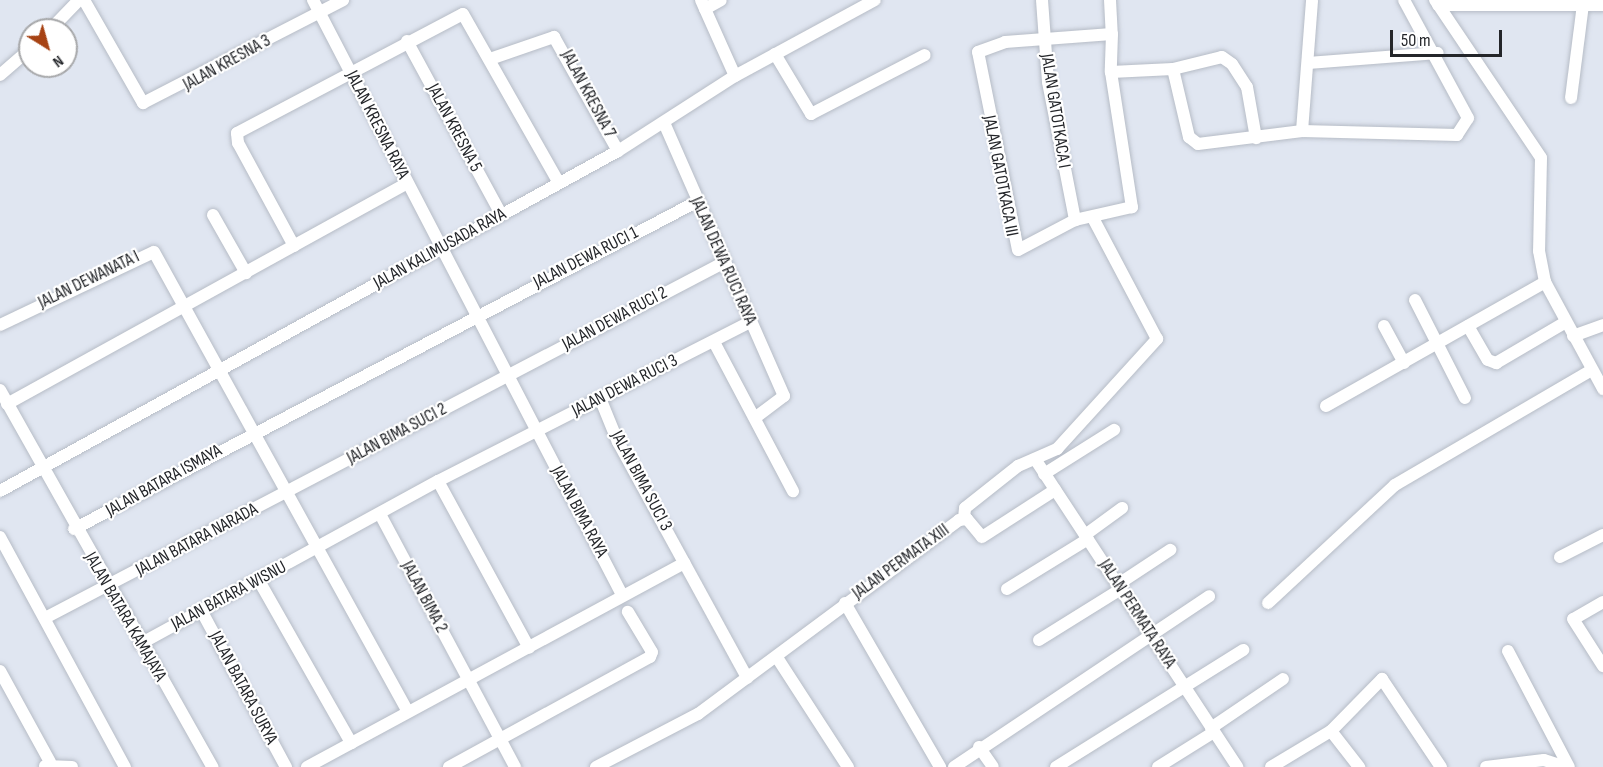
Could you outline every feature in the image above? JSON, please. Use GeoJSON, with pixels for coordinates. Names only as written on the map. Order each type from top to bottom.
{"type":"FeatureCollection","features":[{"type":"Feature","properties":{"kind":"street"},"geometry":{"type":"LineString","coordinates":[[62,18],[79,0]]}},
{"type":"Feature","properties":{"kind":"street","name":"JALAN KRESNA 3"},"geometry":{"type":"LineString","coordinates":[[84,0],[135,95],[148,103],[175,91],[320,13]]}},
{"type":"Feature","properties":{"kind":"street","name":"JALAN KRESNA RAYA"},"geometry":{"type":"LineString","coordinates":[[313,0],[476,315]]}},
{"type":"Feature","properties":{"kind":"street"},"geometry":{"type":"LineString","coordinates":[[320,13],[343,0]]}},
{"type":"Feature","properties":{"kind":"street"},"geometry":{"type":"LineString","coordinates":[[721,0],[703,4],[735,76]]}},
{"type":"Feature","properties":{"kind":"street","name":"JALAN KALIMUSADA RAYA"},"geometry":{"type":"LineString","coordinates":[[0,491],[618,151],[664,125],[735,76],[875,0]]}},
{"type":"Feature","properties":{"kind":"street","name":"JALAN GATOTKACA I"},"geometry":{"type":"LineString","coordinates":[[1042,0],[1043,37],[1075,220]]}},
{"type":"Feature","properties":{"kind":"street","name":"JALAN GATOTKACA III"},"geometry":{"type":"LineString","coordinates":[[1043,37],[1005,42],[977,55],[1015,248],[1022,250],[1075,220],[1125,213],[1133,202],[1112,72],[1110,0]]}},
{"type":"Feature","properties":{"kind":"street"},"geometry":{"type":"LineString","coordinates":[[1302,131],[1312,0]]}},
{"type":"Feature","properties":{"kind":"street"},"geometry":{"type":"LineString","coordinates":[[1173,69],[1192,141],[1256,138],[1302,131],[1457,135],[1468,118],[1438,53],[1404,0]]}},
{"type":"Feature","properties":{"kind":"street"},"geometry":{"type":"LineString","coordinates":[[1437,3],[1603,5]]}},
{"type":"Feature","properties":{"kind":"street"},"geometry":{"type":"LineString","coordinates":[[1437,3],[1541,158],[1539,251],[1545,282],[1603,389]]}},
{"type":"Feature","properties":{"kind":"street"},"geometry":{"type":"LineString","coordinates":[[1571,98],[1583,4]]}},
{"type":"Feature","properties":{"kind":"street"},"geometry":{"type":"LineString","coordinates":[[294,246],[236,138],[407,41],[467,15],[560,183]]}},
{"type":"Feature","properties":{"kind":"street"},"geometry":{"type":"LineString","coordinates":[[1043,37],[1112,34]]}},
{"type":"Feature","properties":{"kind":"street","name":"JALAN KRESNA 7"},"geometry":{"type":"LineString","coordinates":[[490,59],[554,37],[618,151]]}},
{"type":"Feature","properties":{"kind":"street","name":"JALAN KRESNA 5"},"geometry":{"type":"LineString","coordinates":[[407,41],[501,214]]}},
{"type":"Feature","properties":{"kind":"street"},"geometry":{"type":"LineString","coordinates":[[1308,63],[1438,53]]}},
{"type":"Feature","properties":{"kind":"street"},"geometry":{"type":"LineString","coordinates":[[775,54],[811,114],[925,55]]}},
{"type":"Feature","properties":{"kind":"street"},"geometry":{"type":"LineString","coordinates":[[1112,72],[1173,69],[1222,57],[1232,64],[1247,87],[1256,138]]}},
{"type":"Feature","properties":{"kind":"street"},"geometry":{"type":"LineString","coordinates":[[0,75],[18,59]]}},
{"type":"Feature","properties":{"kind":"street","name":"JALAN DEWA RUCI RAYA"},"geometry":{"type":"LineString","coordinates":[[664,125],[723,263],[784,396],[754,418]]}},
{"type":"Feature","properties":{"kind":"street"},"geometry":{"type":"LineString","coordinates":[[7,404],[407,183]]}},
{"type":"Feature","properties":{"kind":"street","name":"JALAN DEWA RUCI 1"},"geometry":{"type":"LineString","coordinates":[[254,432],[696,202]]}},
{"type":"Feature","properties":{"kind":"street"},"geometry":{"type":"LineString","coordinates":[[213,215],[246,273]]}},
{"type":"Feature","properties":{"kind":"street"},"geometry":{"type":"LineString","coordinates":[[964,518],[965,508],[1018,466],[1037,462],[1057,449],[1157,339],[1093,218]]}},
{"type":"Feature","properties":{"kind":"street","name":"JALAN DEWANATA I"},"geometry":{"type":"LineString","coordinates":[[0,325],[147,252],[157,255],[408,712]]}},
{"type":"Feature","properties":{"kind":"street","name":"JALAN DEWA RUCI 2"},"geometry":{"type":"LineString","coordinates":[[508,375],[723,263]]}},
{"type":"Feature","properties":{"kind":"street"},"geometry":{"type":"LineString","coordinates":[[1326,406],[1545,282]]}},
{"type":"Feature","properties":{"kind":"street"},"geometry":{"type":"LineString","coordinates":[[1415,300],[1465,398]]}},
{"type":"Feature","properties":{"kind":"street","name":"JALAN BIMA RAYA"},"geometry":{"type":"LineString","coordinates":[[476,315],[621,593]]}},
{"type":"Feature","properties":{"kind":"street","name":"JALAN DEWA RUCI 3"},"geometry":{"type":"LineString","coordinates":[[438,480],[750,322]]}},
{"type":"Feature","properties":{"kind":"street"},"geometry":{"type":"LineString","coordinates":[[1468,326],[1488,360],[1496,363],[1566,322]]}},
{"type":"Feature","properties":{"kind":"street"},"geometry":{"type":"LineString","coordinates":[[1573,336],[1603,325]]}},
{"type":"Feature","properties":{"kind":"street"},"geometry":{"type":"LineString","coordinates":[[1384,326],[1404,363]]}},
{"type":"Feature","properties":{"kind":"street"},"geometry":{"type":"LineString","coordinates":[[714,342],[793,491]]}},
{"type":"Feature","properties":{"kind":"street"},"geometry":{"type":"LineString","coordinates":[[1268,603],[1395,485],[1592,370]]}},
{"type":"Feature","properties":{"kind":"street","name":"JALAN BIMA SUCI 2"},"geometry":{"type":"LineString","coordinates":[[287,493],[508,375]]}},
{"type":"Feature","properties":{"kind":"street","name":"JALAN BATARA KAMAJAYA"},"geometry":{"type":"LineString","coordinates":[[0,390],[74,530],[212,767]]}},
{"type":"Feature","properties":{"kind":"street","name":"JALAN BIMA SUCI 3"},"geometry":{"type":"LineString","coordinates":[[600,398],[684,563],[747,678]]}},
{"type":"Feature","properties":{"kind":"street"},"geometry":{"type":"LineString","coordinates":[[1044,474],[1102,433],[1114,430]]}},
{"type":"Feature","properties":{"kind":"street","name":"JALAN BATARA ISMAYA"},"geometry":{"type":"LineString","coordinates":[[74,530],[254,432]]}},
{"type":"Feature","properties":{"kind":"street","name":"JALAN PERMATA RAYA"},"geometry":{"type":"LineString","coordinates":[[1037,462],[1237,767]]}},
{"type":"Feature","properties":{"kind":"street"},"geometry":{"type":"LineString","coordinates":[[438,480],[529,648]]}},
{"type":"Feature","properties":{"kind":"street","name":"JALAN BATARA WISNU"},"geometry":{"type":"LineString","coordinates":[[140,644],[258,579],[319,549],[438,480]]}},
{"type":"Feature","properties":{"kind":"street","name":"JALAN PERMATA XIII"},"geometry":{"type":"LineString","coordinates":[[596,767],[698,714],[778,658],[845,603],[964,518],[982,537],[1055,490]]}},
{"type":"Feature","properties":{"kind":"street","name":"JALAN BATARA NARADA"},"geometry":{"type":"LineString","coordinates":[[45,618],[287,493]]}},
{"type":"Feature","properties":{"kind":"street"},"geometry":{"type":"LineString","coordinates":[[1007,589],[1086,537],[1122,508]]}},
{"type":"Feature","properties":{"kind":"street","name":"JALAN BIMA 2"},"geometry":{"type":"LineString","coordinates":[[380,514],[515,767]]}},
{"type":"Feature","properties":{"kind":"street"},"geometry":{"type":"LineString","coordinates":[[1560,557],[1603,535]]}},
{"type":"Feature","properties":{"kind":"street"},"geometry":{"type":"LineString","coordinates":[[0,537],[125,767]]}},
{"type":"Feature","properties":{"kind":"street"},"geometry":{"type":"LineString","coordinates":[[1039,640],[1170,550]]}},
{"type":"Feature","properties":{"kind":"street"},"geometry":{"type":"LineString","coordinates":[[307,767],[529,648],[621,593],[684,563]]}},
{"type":"Feature","properties":{"kind":"street"},"geometry":{"type":"LineString","coordinates":[[258,579],[351,743]]}},
{"type":"Feature","properties":{"kind":"street"},"geometry":{"type":"LineString","coordinates":[[954,767],[979,747],[1148,632],[1209,596]]}},
{"type":"Feature","properties":{"kind":"street"},"geometry":{"type":"LineString","coordinates":[[1603,602],[1573,619],[1603,666]]}},
{"type":"Feature","properties":{"kind":"street"},"geometry":{"type":"LineString","coordinates":[[845,603],[940,767]]}},
{"type":"Feature","properties":{"kind":"street","name":"JALAN BATARA SURYA"},"geometry":{"type":"LineString","coordinates":[[201,610],[286,767]]}},
{"type":"Feature","properties":{"kind":"street"},"geometry":{"type":"LineString","coordinates":[[449,767],[499,737],[650,657],[652,652],[628,612]]}},
{"type":"Feature","properties":{"kind":"street"},"geometry":{"type":"LineString","coordinates":[[1056,767],[1172,691],[1186,687],[1243,650]]}},
{"type":"Feature","properties":{"kind":"street"},"geometry":{"type":"LineString","coordinates":[[1486,767],[1563,765],[1508,651]]}},
{"type":"Feature","properties":{"kind":"street"},"geometry":{"type":"LineString","coordinates":[[778,658],[848,767]]}},
{"type":"Feature","properties":{"kind":"street"},"geometry":{"type":"LineString","coordinates":[[0,671],[47,765],[72,767]]}},
{"type":"Feature","properties":{"kind":"street"},"geometry":{"type":"LineString","coordinates":[[1158,767],[1283,678]]}},
{"type":"Feature","properties":{"kind":"street"},"geometry":{"type":"LineString","coordinates":[[1271,767],[1331,731],[1382,680],[1441,767]]}},
{"type":"Feature","properties":{"kind":"street"},"geometry":{"type":"LineString","coordinates":[[1331,731],[1359,767]]}},
{"type":"Feature","properties":{"kind":"street"},"geometry":{"type":"LineString","coordinates":[[979,747],[993,767]]}}]}
